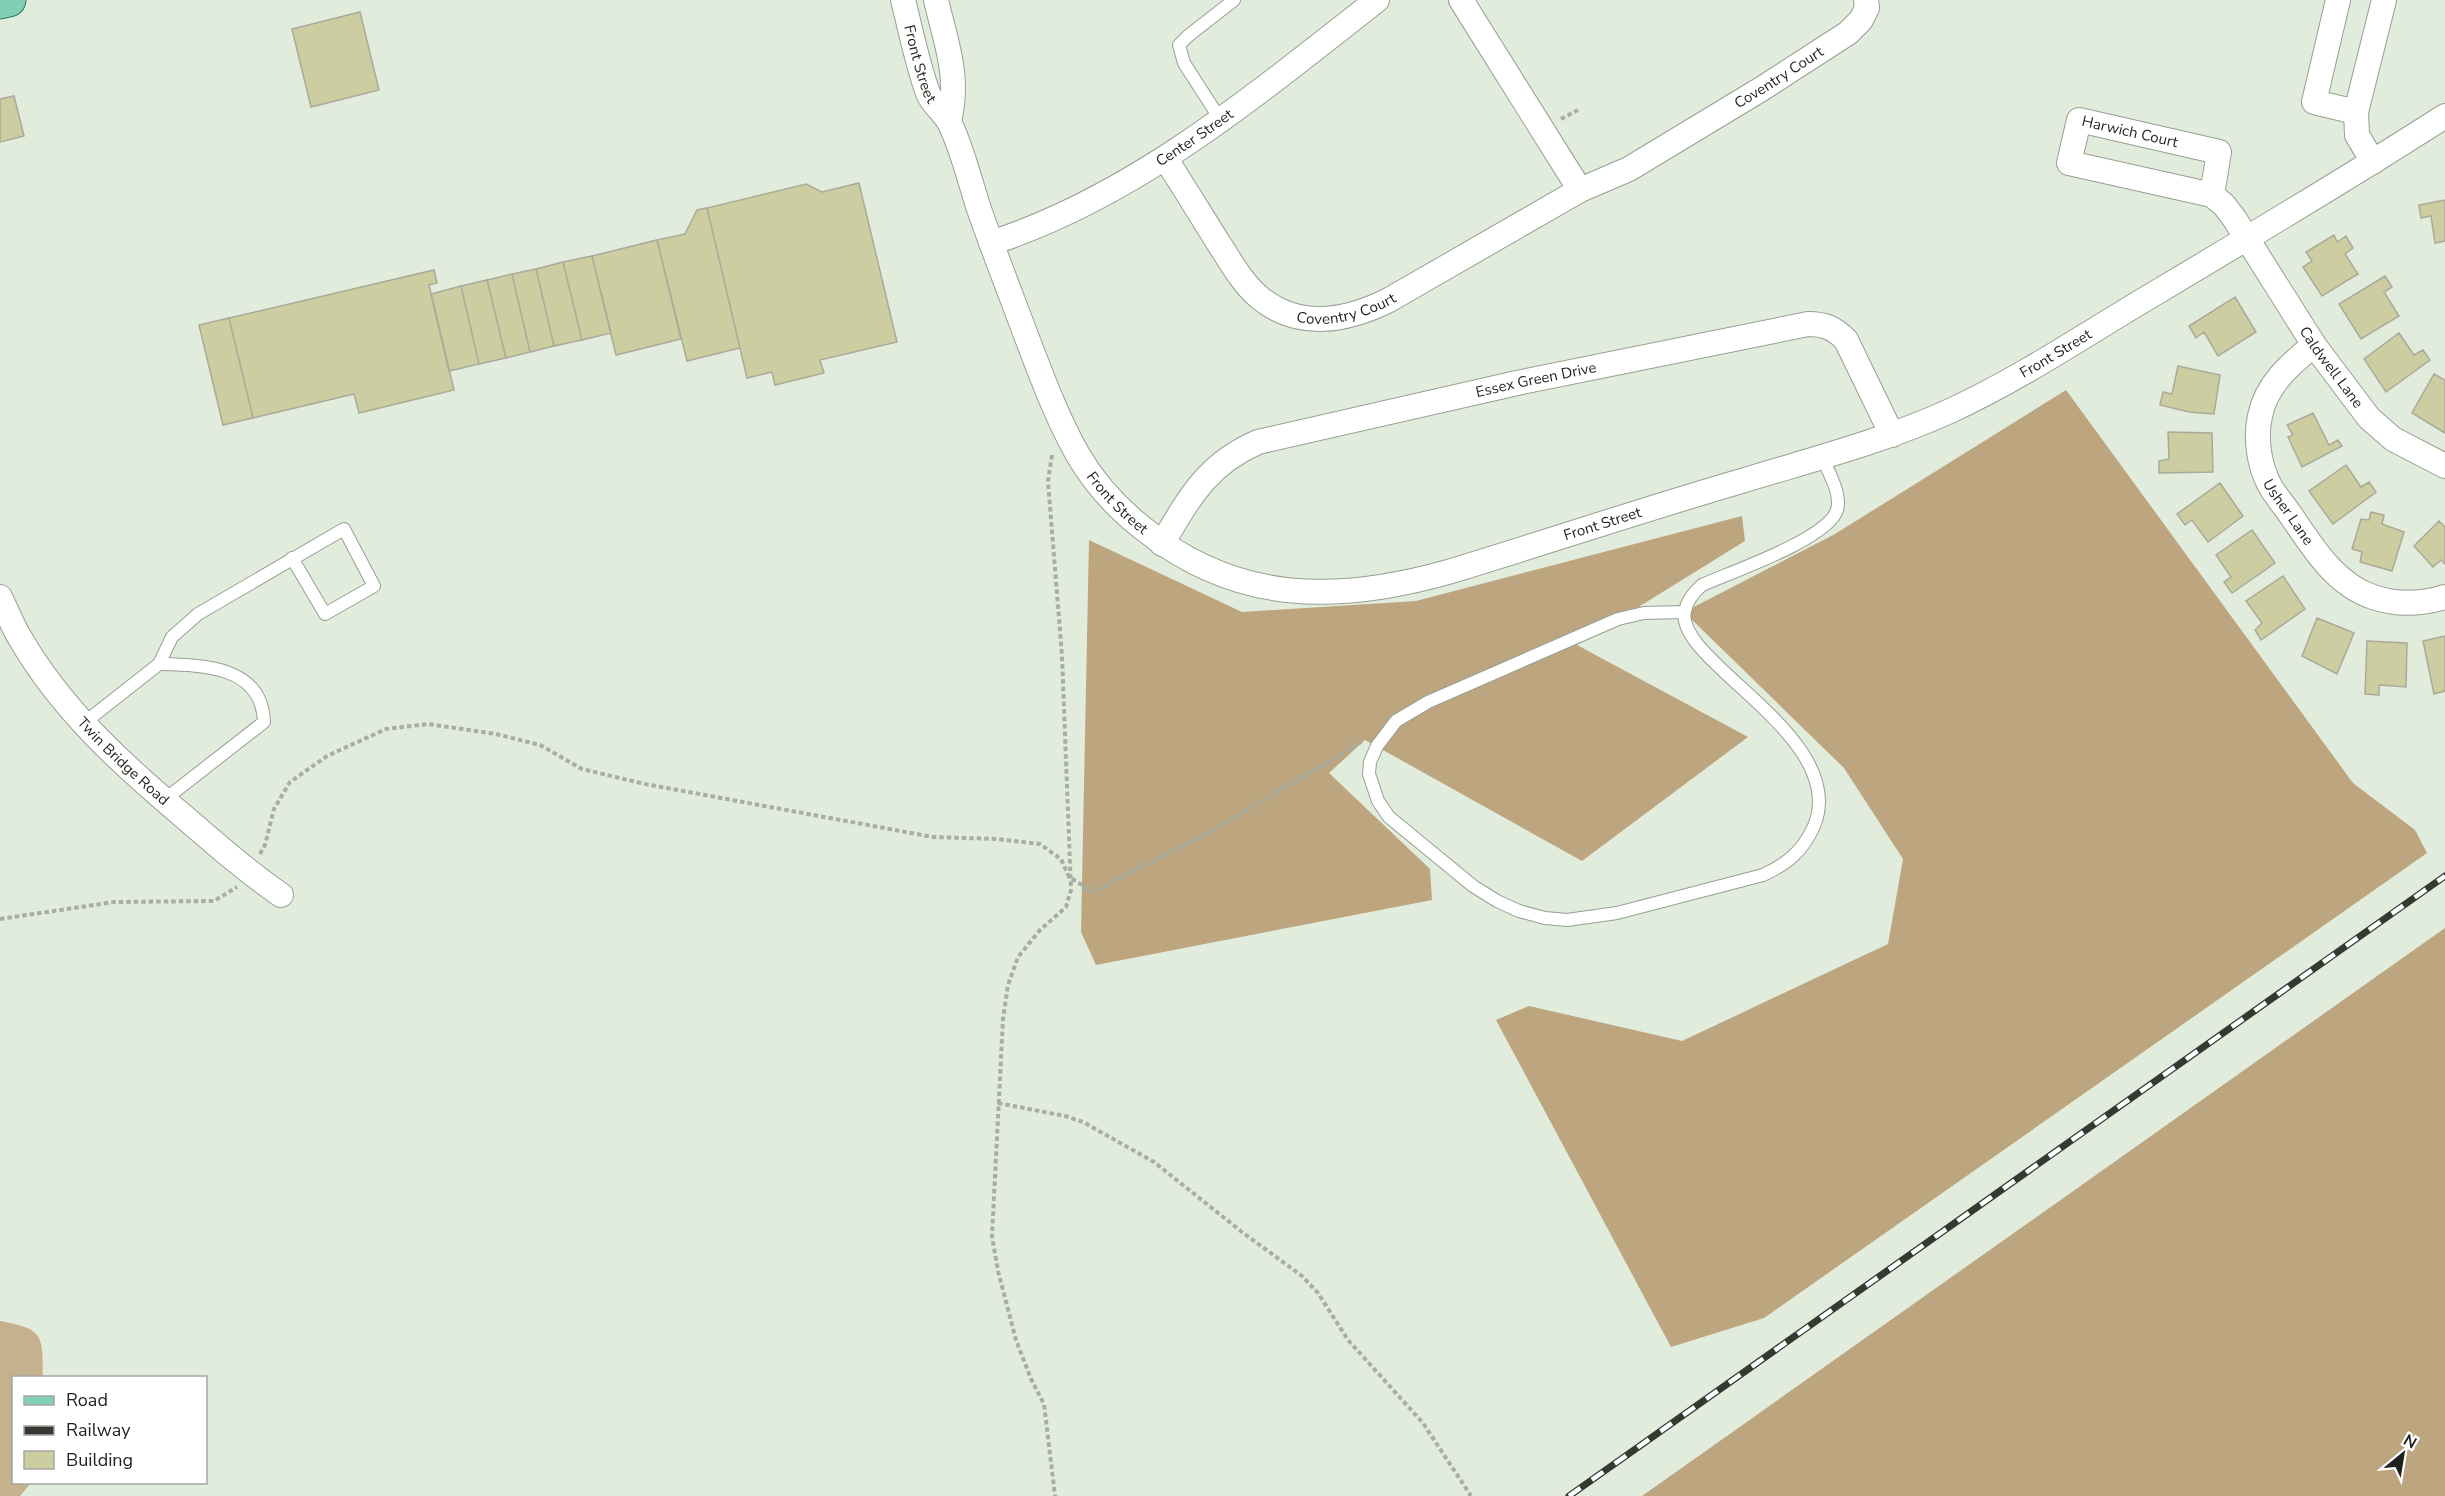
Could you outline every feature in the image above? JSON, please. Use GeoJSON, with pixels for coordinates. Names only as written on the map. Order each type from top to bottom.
{"type":"FeatureCollection","features":[{"type":"Feature","properties":{"kind":"main road"},"geometry":{"type":"LineString","coordinates":[[0,2],[9,0]]}},
{"type":"Feature","properties":{"kind":"street","name":"Front Street"},"geometry":{"type":"LineString","coordinates":[[903,0],[928,96],[949,121],[991,243],[1060,419],[1079,457],[1103,491],[1127,517],[1162,544],[1199,566],[1235,580],[1277,589],[1318,593],[1364,591],[1407,584],[1892,435],[1992,391],[2247,239],[2445,116]]}},
{"type":"Feature","properties":{"kind":"street","name":"Front Street"},"geometry":{"type":"LineString","coordinates":[[936,0],[955,81],[954,101],[949,121]]}},
{"type":"Feature","properties":{"kind":"street","name":"Center Street"},"geometry":{"type":"LineString","coordinates":[[991,243],[1051,221],[1165,158],[1377,0]]}},
{"type":"Feature","properties":{"kind":"street"},"geometry":{"type":"LineString","coordinates":[[1461,0],[1580,190]]}},
{"type":"Feature","properties":{"kind":"street","name":"Coventry Court"},"geometry":{"type":"LineString","coordinates":[[1165,158],[1247,285],[1260,298],[1277,309],[1298,317],[1317,320],[1357,314],[1389,300],[1580,190],[1629,170],[1763,88],[1848,33],[1861,20],[1867,8],[1866,0]]}},
{"type":"Feature","properties":{"kind":"street"},"geometry":{"type":"LineString","coordinates":[[2338,0],[2314,102],[2356,112]]}},
{"type":"Feature","properties":{"kind":"street"},"geometry":{"type":"LineString","coordinates":[[2373,162],[2357,135],[2356,112],[2384,0]]}},
{"type":"Feature","properties":{"kind":"street","name":"Harwich Court"},"geometry":{"type":"LineString","coordinates":[[2079,120],[2219,152],[2211,195],[2069,163],[2079,120]]}},
{"type":"Feature","properties":{"kind":"street"},"geometry":{"type":"LineString","coordinates":[[2211,195],[2224,205],[2247,239]]}},
{"type":"Feature","properties":{"kind":"street","name":"Caldwell Lane"},"geometry":{"type":"LineString","coordinates":[[2247,239],[2314,345],[2369,418],[2393,439],[2445,466]]}},
{"type":"Feature","properties":{"kind":"street","name":"Essex Green Drive"},"geometry":{"type":"LineString","coordinates":[[1162,544],[1179,515],[1215,468],[1235,452],[1258,442],[1517,383],[1808,324],[1822,324],[1834,329],[1846,340],[1892,435]]}},
{"type":"Feature","properties":{"kind":"street","name":"Usher Lane"},"geometry":{"type":"LineString","coordinates":[[2314,345],[2291,363],[2266,397],[2260,416],[2258,440],[2261,462],[2269,483],[2311,545],[2332,571],[2353,588],[2373,597],[2404,603],[2429,602],[2445,597]]}},
{"type":"Feature","properties":{"kind":"street","name":"Twin Bridge Road"},"geometry":{"type":"LineString","coordinates":[[0,597],[20,638],[41,670],[69,708],[110,752],[250,872],[281,895]]}},
{"type":"Feature","properties":{"kind":"lane"},"geometry":{"type":"LineString","coordinates":[[1220,119],[1184,63],[1179,45],[1234,0]]}},
{"type":"Feature","properties":{"kind":"lane"},"geometry":{"type":"LineString","coordinates":[[1684,612],[1644,613],[1618,619],[1428,702],[1396,721],[1377,746],[1370,762],[1369,774],[1378,801],[1389,818],[1447,866],[1497,901],[1519,911],[1545,918],[1567,920],[1617,914],[1763,875],[1783,866],[1799,852],[1817,819],[1819,794],[1813,769],[1795,742],[1703,650],[1688,631],[1684,612],[1693,593],[1702,585],[1803,542],[1829,523],[1837,510],[1837,495],[1823,458]]}},
{"type":"Feature","properties":{"kind":"lane"},"geometry":{"type":"LineString","coordinates":[[84,723],[159,664],[172,637],[198,614],[292,558],[344,529],[374,586],[325,614],[292,558]]}},
{"type":"Feature","properties":{"kind":"lane"},"geometry":{"type":"LineString","coordinates":[[159,664],[196,665],[228,672],[245,681],[264,709],[264,722],[164,800]]}},
{"type":"Feature","properties":{"kind":"path"},"geometry":{"type":"LineString","coordinates":[[1558,121],[1578,110]]}},
{"type":"Feature","properties":{"kind":"path"},"geometry":{"type":"LineString","coordinates":[[1055,1496],[1048,1421],[1044,1404],[1031,1379],[1016,1340],[998,1271],[992,1236],[1003,1018],[1008,985],[1018,957],[1029,942],[1066,907],[1071,890],[1062,656],[1048,481],[1060,419]]}},
{"type":"Feature","properties":{"kind":"path"},"geometry":{"type":"LineString","coordinates":[[0,919],[114,902],[214,901],[236,888],[250,872],[265,845],[274,809],[290,782],[327,756],[386,729],[428,724],[496,734],[540,745],[582,769],[645,784],[933,837],[997,839],[1040,844],[1061,859],[1069,877],[1093,892],[1212,831],[1396,721]]}},
{"type":"Feature","properties":{"kind":"path"},"geometry":{"type":"LineString","coordinates":[[998,1103],[1065,1116],[1083,1122],[1154,1162],[1302,1276],[1318,1293],[1353,1346],[1423,1423],[1471,1496]]}},
{"type":"Feature","properties":{"kind":"shaded area"},"geometry":{"type":"Polygon","coordinates":[[[2066,390],[2353,783],[2415,830],[2427,853],[1764,1318],[1671,1347],[1496,1020],[1529,1006],[1682,1041],[1888,944],[1903,859],[1844,768],[1684,612],[1835,534],[2066,390]]]}},
{"type":"Feature","properties":{"kind":"shaded area"},"geometry":{"type":"Polygon","coordinates":[[[1742,516],[1745,541],[1577,645],[1748,737],[1582,861],[1365,740],[1329,773],[1430,869],[1432,900],[1096,965],[1081,932],[1089,540],[1242,612],[1416,601],[1742,516]]]}},
{"type":"Feature","properties":{"kind":"shaded area"},"geometry":{"type":"Polygon","coordinates":[[[2445,928],[2445,1496],[1642,1496],[2445,928]]]}},
{"type":"Feature","properties":{"kind":"shaded area"},"geometry":{"type":"Polygon","coordinates":[[[0,1321],[25,1327],[38,1336],[41,1342],[43,1376],[12,1376],[12,1484],[30,1484],[20,1496],[0,1496],[0,1321]]]}},
{"type":"Feature","properties":{"kind":"building"},"geometry":{"type":"Polygon","coordinates":[[[360,12],[379,90],[311,107],[292,29],[360,12]]]}},
{"type":"Feature","properties":{"kind":"building"},"geometry":{"type":"Polygon","coordinates":[[[14,96],[24,136],[0,142],[0,99],[14,96]]]}},
{"type":"Feature","properties":{"kind":"building"},"geometry":{"type":"Polygon","coordinates":[[[859,183],[897,342],[820,360],[824,373],[775,385],[772,372],[747,378],[707,208],[806,184],[822,192],[859,183]]]}},
{"type":"Feature","properties":{"kind":"building"},"geometry":{"type":"Polygon","coordinates":[[[2445,200],[2445,241],[2435,243],[2431,216],[2421,218],[2419,205],[2445,200]]]}},
{"type":"Feature","properties":{"kind":"building"},"geometry":{"type":"Polygon","coordinates":[[[707,208],[740,348],[687,361],[657,240],[685,234],[697,210],[707,208]]]}},
{"type":"Feature","properties":{"kind":"building"},"geometry":{"type":"Polygon","coordinates":[[[2334,235],[2337,242],[2346,236],[2353,248],[2345,254],[2358,274],[2322,296],[2303,267],[2312,261],[2306,252],[2334,235]]]}},
{"type":"Feature","properties":{"kind":"building"},"geometry":{"type":"Polygon","coordinates":[[[657,240],[681,339],[616,355],[592,256],[657,240]]]}},
{"type":"Feature","properties":{"kind":"building"},"geometry":{"type":"Polygon","coordinates":[[[592,256],[611,333],[582,340],[563,262],[592,256]]]}},
{"type":"Feature","properties":{"kind":"building"},"geometry":{"type":"Polygon","coordinates":[[[563,262],[582,340],[554,346],[536,269],[563,262]]]}},
{"type":"Feature","properties":{"kind":"building"},"geometry":{"type":"Polygon","coordinates":[[[536,269],[554,346],[530,352],[512,274],[536,269]]]}},
{"type":"Feature","properties":{"kind":"building"},"geometry":{"type":"Polygon","coordinates":[[[434,270],[437,283],[429,285],[454,390],[359,413],[354,394],[253,418],[229,318],[434,270]]]}},
{"type":"Feature","properties":{"kind":"building"},"geometry":{"type":"Polygon","coordinates":[[[512,274],[530,352],[506,358],[487,280],[512,274]]]}},
{"type":"Feature","properties":{"kind":"building"},"geometry":{"type":"Polygon","coordinates":[[[2385,276],[2392,287],[2384,292],[2399,316],[2361,339],[2339,304],[2385,276]]]}},
{"type":"Feature","properties":{"kind":"building"},"geometry":{"type":"Polygon","coordinates":[[[487,280],[506,358],[479,364],[461,286],[487,280]]]}},
{"type":"Feature","properties":{"kind":"building"},"geometry":{"type":"Polygon","coordinates":[[[461,286],[479,364],[449,371],[431,294],[461,286]]]}},
{"type":"Feature","properties":{"kind":"building"},"geometry":{"type":"Polygon","coordinates":[[[2235,297],[2256,332],[2218,356],[2204,332],[2196,338],[2189,326],[2235,297]]]}},
{"type":"Feature","properties":{"kind":"building"},"geometry":{"type":"Polygon","coordinates":[[[229,318],[253,418],[223,425],[199,325],[229,318]]]}},
{"type":"Feature","properties":{"kind":"building"},"geometry":{"type":"Polygon","coordinates":[[[2399,333],[2414,355],[2423,350],[2430,360],[2386,392],[2364,359],[2399,333]]]}},
{"type":"Feature","properties":{"kind":"building"},"geometry":{"type":"Polygon","coordinates":[[[2178,366],[2220,375],[2214,414],[2189,412],[2160,405],[2163,392],[2172,394],[2178,366]]]}},
{"type":"Feature","properties":{"kind":"building"},"geometry":{"type":"Polygon","coordinates":[[[2434,374],[2445,380],[2445,433],[2412,413],[2434,374]]]}},
{"type":"Feature","properties":{"kind":"building"},"geometry":{"type":"Polygon","coordinates":[[[2313,413],[2329,445],[2338,440],[2342,446],[2302,467],[2288,437],[2293,435],[2287,425],[2313,413]]]}},
{"type":"Feature","properties":{"kind":"building"},"geometry":{"type":"Polygon","coordinates":[[[2168,432],[2212,433],[2213,472],[2159,473],[2159,461],[2169,459],[2168,432]]]}},
{"type":"Feature","properties":{"kind":"building"},"geometry":{"type":"Polygon","coordinates":[[[2346,465],[2361,487],[2369,482],[2376,492],[2333,524],[2309,491],[2346,465]]]}},
{"type":"Feature","properties":{"kind":"building"},"geometry":{"type":"Polygon","coordinates":[[[2220,483],[2243,516],[2208,542],[2192,520],[2185,525],[2177,514],[2220,483]]]}},
{"type":"Feature","properties":{"kind":"building"},"geometry":{"type":"Polygon","coordinates":[[[2371,512],[2384,515],[2382,524],[2404,532],[2392,571],[2360,562],[2362,552],[2352,549],[2361,519],[2369,520],[2371,512]]]}},
{"type":"Feature","properties":{"kind":"building"},"geometry":{"type":"Polygon","coordinates":[[[2439,521],[2445,527],[2445,564],[2441,560],[2433,567],[2414,546],[2439,521]]]}},
{"type":"Feature","properties":{"kind":"building"},"geometry":{"type":"Polygon","coordinates":[[[2252,530],[2275,563],[2232,593],[2224,582],[2231,577],[2216,555],[2252,530]]]}},
{"type":"Feature","properties":{"kind":"building"},"geometry":{"type":"Polygon","coordinates":[[[2283,576],[2305,609],[2261,640],[2255,630],[2262,623],[2246,601],[2283,576]]]}},
{"type":"Feature","properties":{"kind":"building"},"geometry":{"type":"Polygon","coordinates":[[[2317,618],[2354,633],[2337,674],[2302,656],[2317,618]]]}},
{"type":"Feature","properties":{"kind":"building"},"geometry":{"type":"Polygon","coordinates":[[[2445,636],[2445,691],[2434,694],[2423,641],[2445,636]]]}},
{"type":"Feature","properties":{"kind":"building"},"geometry":{"type":"Polygon","coordinates":[[[2367,641],[2407,643],[2406,687],[2379,685],[2379,695],[2365,694],[2367,641]]]}},
{"type":"Feature","properties":{"kind":"railway"},"geometry":{"type":"LineString","coordinates":[[1569,1496],[2445,876]]}}]}
